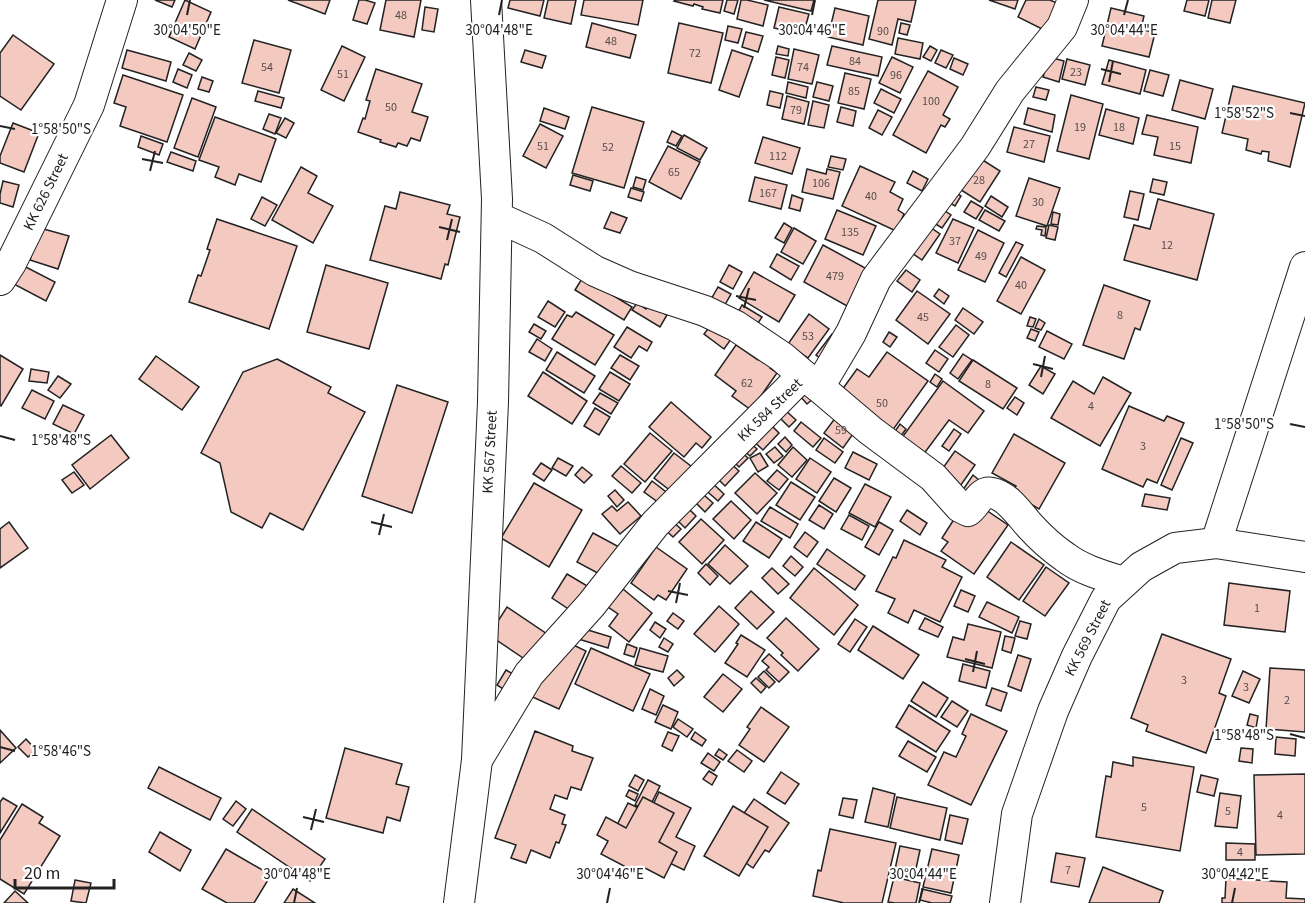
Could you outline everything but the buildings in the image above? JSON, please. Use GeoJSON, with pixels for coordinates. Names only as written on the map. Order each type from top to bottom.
{"type":"FeatureCollection","features":[{"type":"Feature","properties":{"kind":"street","name":"KK 626 Street"},"geometry":{"type":"LineString","coordinates":[[0,280],[11,263],[89,105],[122,0]]}},
{"type":"Feature","properties":{"kind":"street","name":"KK 567 Street"},"geometry":{"type":"LineString","coordinates":[[459,903],[477,760],[493,402],[497,199],[486,0]]}},
{"type":"Feature","properties":{"kind":"street","name":"KK 584 Street"},"geometry":{"type":"LineString","coordinates":[[477,760],[529,674],[591,605],[655,524],[811,381],[851,333],[876,279],[975,147],[1010,91],[1062,27],[1073,0]]}},
{"type":"Feature","properties":{"kind":"street"},"geometry":{"type":"LineString","coordinates":[[497,217],[543,238],[595,271],[629,286],[705,311],[736,326],[783,357],[871,431],[933,477],[960,507],[968,510],[973,507],[980,496],[993,493],[1014,507],[1031,527],[1065,558],[1091,571],[1124,582]]}},
{"type":"Feature","properties":{"kind":"street"},"geometry":{"type":"LineString","coordinates":[[1216,543],[1305,267]]}},
{"type":"Feature","properties":{"kind":"street","name":"KK 569 Street"},"geometry":{"type":"LineString","coordinates":[[1005,903],[1017,814],[1053,711],[1077,656],[1106,599],[1141,567],[1175,548],[1216,543],[1305,556]]}}]}
